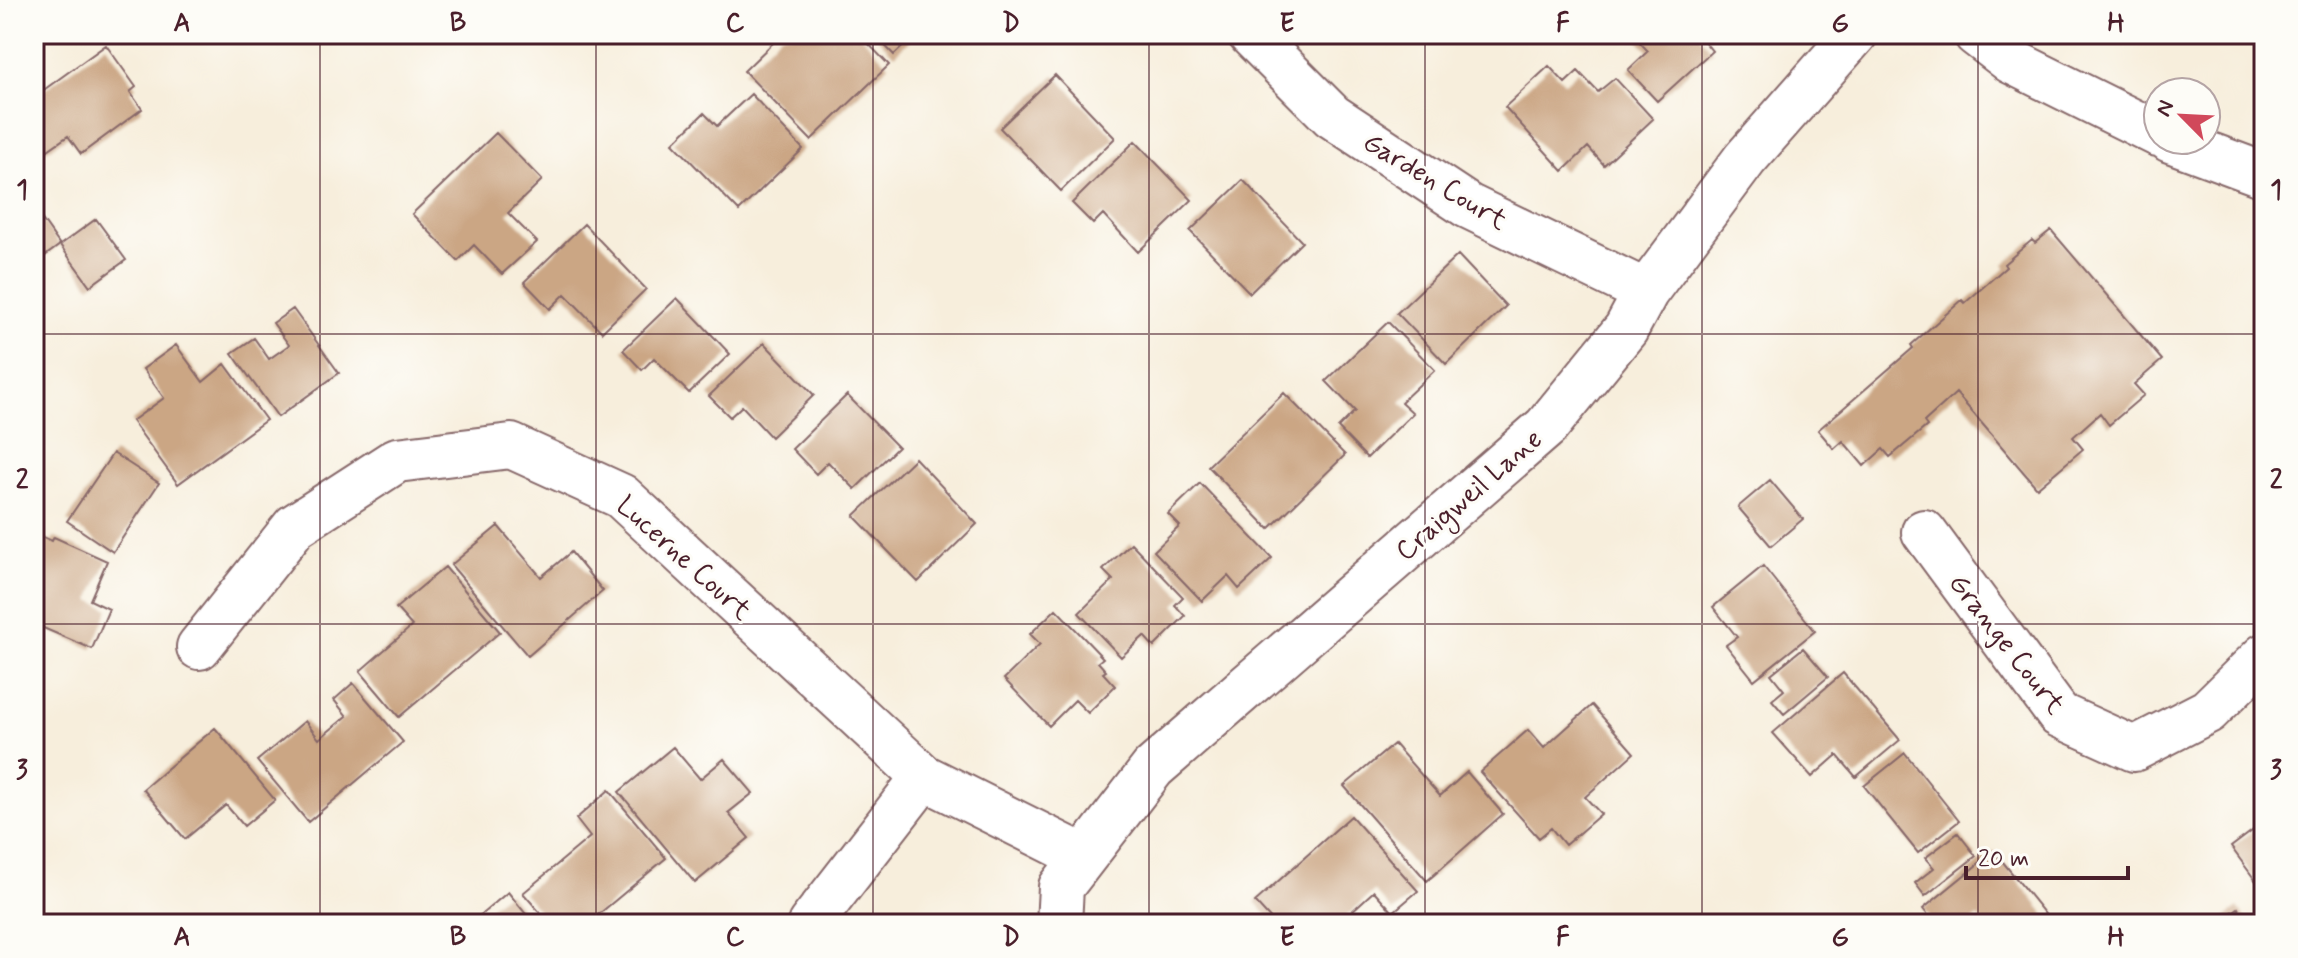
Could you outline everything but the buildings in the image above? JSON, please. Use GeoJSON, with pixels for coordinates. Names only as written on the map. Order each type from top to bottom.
{"type":"FeatureCollection","features":[{"type":"Feature","properties":{"kind":"street","name":"Garden Court"},"geometry":{"type":"LineString","coordinates":[[1250,34],[1332,116],[1456,198],[1646,292]]}},
{"type":"Feature","properties":{"kind":"street","name":"Craigweil Lane"},"geometry":{"type":"LineString","coordinates":[[1059,924],[1061,887],[1153,768],[1546,427],[1626,329],[1646,292],[1745,159],[1855,34]]}},
{"type":"Feature","properties":{"kind":"street"},"geometry":{"type":"LineString","coordinates":[[1976,34],[2011,61],[2142,126]]}},
{"type":"Feature","properties":{"kind":"street"},"geometry":{"type":"LineString","coordinates":[[2213,156],[2264,175]]}},
{"type":"Feature","properties":{"kind":"street","name":"Lucerne Court"},"geometry":{"type":"LineString","coordinates":[[199,647],[295,526],[397,460],[511,446],[621,496],[924,777],[1084,857]]}},
{"type":"Feature","properties":{"kind":"street","name":"Grange Court"},"geometry":{"type":"LineString","coordinates":[[1924,532],[2059,715],[2134,749],[2208,711],[2264,656]]}},
{"type":"Feature","properties":{"kind":"street"},"geometry":{"type":"LineString","coordinates":[[810,924],[924,777]]}}]}
